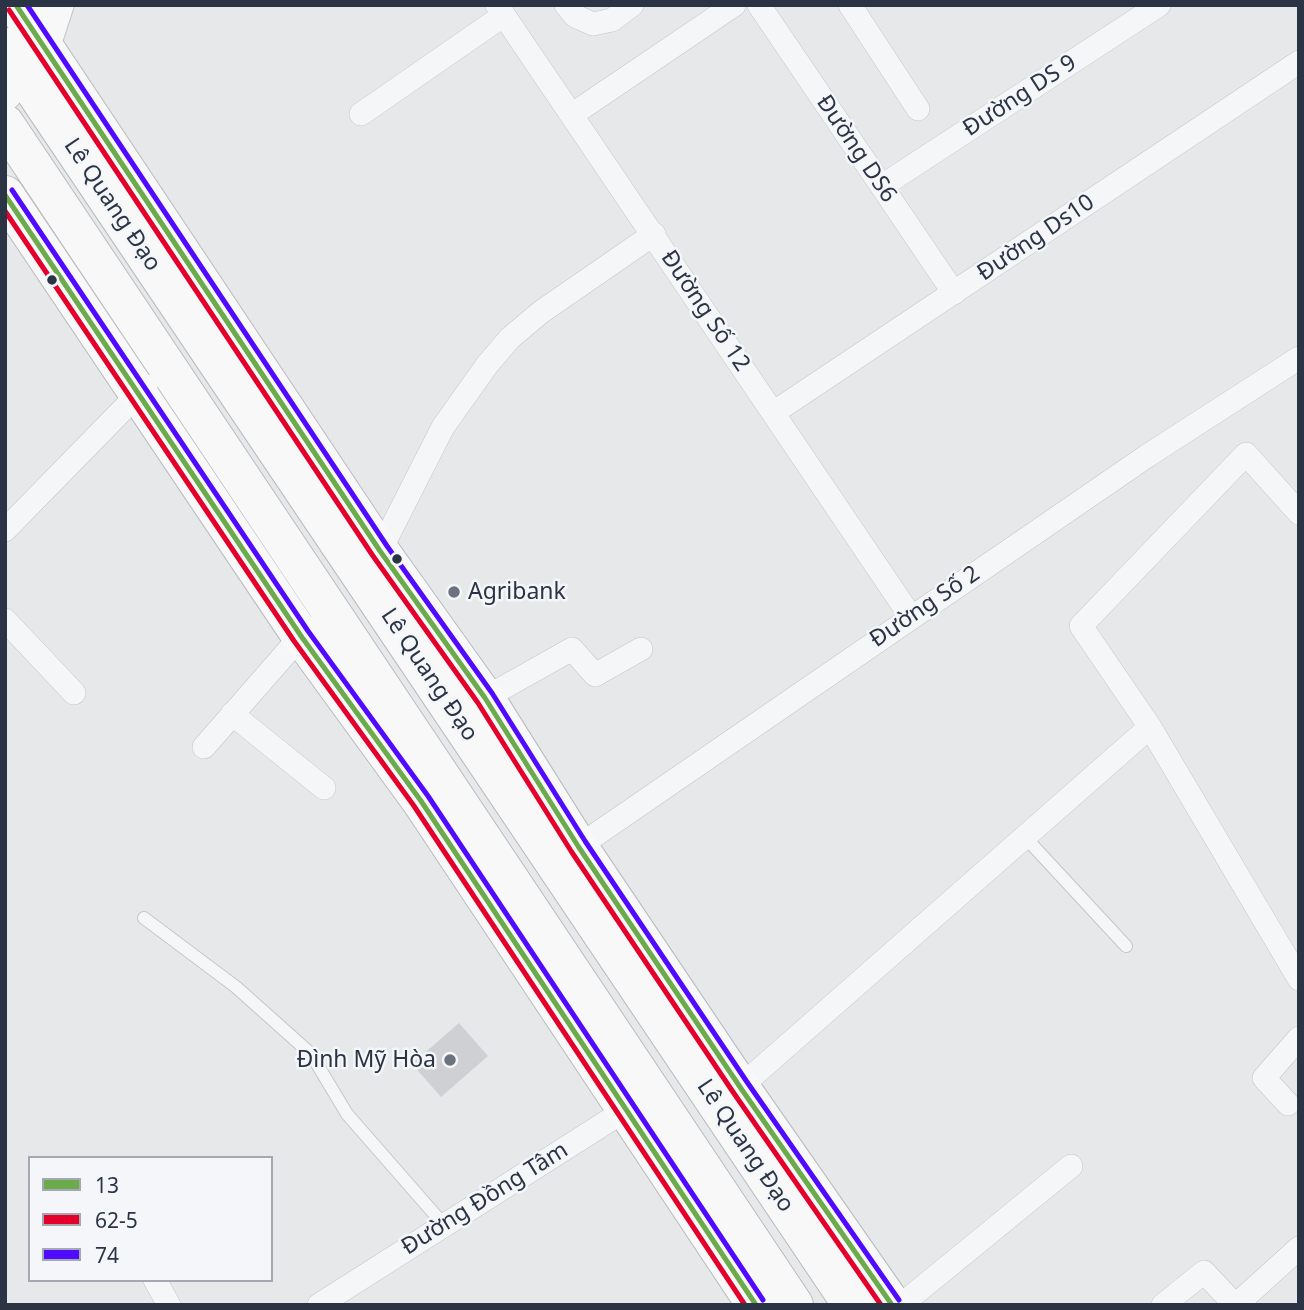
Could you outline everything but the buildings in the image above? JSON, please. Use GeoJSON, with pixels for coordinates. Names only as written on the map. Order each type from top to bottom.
{"type":"FeatureCollection","features":[{"type":"Feature","properties":{"kind":"highway","name":"Lê Quang Đạo"},"geometry":{"type":"LineString","coordinates":[[16,5],[20,65],[567,854],[740,1087],[892,1305]]}},
{"type":"Feature","properties":{"kind":"highway","name":"Lê Quang Đạo"},"geometry":{"type":"LineString","coordinates":[[20,65],[380,551],[485,698],[567,854],[852,1305]]}},
{"type":"Feature","properties":{"kind":"highway","name":"Lê Quang Đạo"},"geometry":{"type":"LineString","coordinates":[[5,124],[326,607],[638,1102],[756,1305]]}},
{"type":"Feature","properties":{"kind":"highway","name":"Lê Quang Đạo"},"geometry":{"type":"LineString","coordinates":[[5,195],[301,636],[638,1102],[794,1305]]}},
{"type":"Feature","properties":{"kind":"main road"},"geometry":{"type":"LineString","coordinates":[[20,65],[57,5]]}},
{"type":"Feature","properties":{"kind":"street"},"geometry":{"type":"LineString","coordinates":[[566,5],[575,16],[593,23],[612,20],[632,5]]}},
{"type":"Feature","properties":{"kind":"street"},"geometry":{"type":"LineString","coordinates":[[573,114],[734,5]]}},
{"type":"Feature","properties":{"kind":"street","name":"Đường DS6"},"geometry":{"type":"LineString","coordinates":[[759,5],[954,293]]}},
{"type":"Feature","properties":{"kind":"street"},"geometry":{"type":"LineString","coordinates":[[850,5],[918,109]]}},
{"type":"Feature","properties":{"kind":"street","name":"Đường DS 9"},"geometry":{"type":"LineString","coordinates":[[882,186],[1159,5]]}},
{"type":"Feature","properties":{"kind":"street"},"geometry":{"type":"LineString","coordinates":[[361,114],[500,10]]}},
{"type":"Feature","properties":{"kind":"street","name":"Đường Số 12"},"geometry":{"type":"LineString","coordinates":[[500,10],[573,114],[911,617]]}},
{"type":"Feature","properties":{"kind":"street","name":"Đường Ds10"},"geometry":{"type":"LineString","coordinates":[[774,413],[1299,62]]}},
{"type":"Feature","properties":{"kind":"street"},"geometry":{"type":"LineString","coordinates":[[380,551],[443,427],[510,338],[541,312],[654,234]]}},
{"type":"Feature","properties":{"kind":"street","name":"Đường Số 2"},"geometry":{"type":"LineString","coordinates":[[567,854],[1147,456],[1299,358]]}},
{"type":"Feature","properties":{"kind":"street"},"geometry":{"type":"LineString","coordinates":[[5,530],[165,366]]}},
{"type":"Feature","properties":{"kind":"street"},"geometry":{"type":"LineString","coordinates":[[1299,513],[1246,454],[1081,626],[1150,727],[1299,979]]}},
{"type":"Feature","properties":{"kind":"street"},"geometry":{"type":"LineString","coordinates":[[204,747],[326,607]]}},
{"type":"Feature","properties":{"kind":"street"},"geometry":{"type":"LineString","coordinates":[[5,620],[75,693]]}},
{"type":"Feature","properties":{"kind":"street"},"geometry":{"type":"LineString","coordinates":[[485,698],[572,649],[595,675],[641,649]]}},
{"type":"Feature","properties":{"kind":"street"},"geometry":{"type":"LineString","coordinates":[[232,714],[324,788]]}},
{"type":"Feature","properties":{"kind":"street"},"geometry":{"type":"LineString","coordinates":[[740,1087],[1150,727]]}},
{"type":"Feature","properties":{"kind":"street"},"geometry":{"type":"LineString","coordinates":[[1289,1104],[1264,1078],[1299,1038]]}},
{"type":"Feature","properties":{"kind":"street","name":"Đường Đồng Tâm"},"geometry":{"type":"LineString","coordinates":[[319,1305],[638,1102]]}},
{"type":"Feature","properties":{"kind":"street"},"geometry":{"type":"LineString","coordinates":[[901,1305],[1071,1166]]}},
{"type":"Feature","properties":{"kind":"street"},"geometry":{"type":"LineString","coordinates":[[1163,1305],[1204,1272],[1236,1305],[1299,1248]]}},
{"type":"Feature","properties":{"kind":"street"},"geometry":{"type":"LineString","coordinates":[[156,1282],[169,1305]]}},
{"type":"Feature","properties":{"kind":"lane"},"geometry":{"type":"LineString","coordinates":[[1024,836],[1126,946]]}},
{"type":"Feature","properties":{"kind":"lane"},"geometry":{"type":"LineString","coordinates":[[144,918],[236,986],[311,1054],[347,1114],[444,1225]]}},
{"type":"Feature","properties":{"kind":"transit line","name":"13"},"geometry":{"type":"LineString","coordinates":[[16,5],[380,551],[485,698],[578,846],[740,1087],[892,1305]]}},
{"type":"Feature","properties":{"kind":"transit line","name":"74"},"geometry":{"type":"LineString","coordinates":[[27,5],[387,546],[492,693],[585,841],[747,1082],[899,1300]]}},
{"type":"Feature","properties":{"kind":"transit line","name":"62-5"},"geometry":{"type":"LineString","coordinates":[[9,10],[373,556],[478,703],[571,851],[733,1092],[881,1305]]}},
{"type":"Feature","properties":{"kind":"transit line","name":"74"},"geometry":{"type":"LineString","coordinates":[[12,190],[308,631],[428,796],[763,1300]]}},
{"type":"Feature","properties":{"kind":"transit line","name":"13"},"geometry":{"type":"LineString","coordinates":[[5,195],[301,636],[421,801],[756,1305]]}},
{"type":"Feature","properties":{"kind":"transit line","name":"62-5"},"geometry":{"type":"LineString","coordinates":[[5,211],[294,641],[414,806],[745,1305]]}},
{"type":"Feature","properties":{"kind":"place","name":"Agribank"},"geometry":{"type":"Point","coordinates":[454,592]}},
{"type":"Feature","properties":{"kind":"place","name":"Đình Mỹ Hòa"},"geometry":{"type":"Point","coordinates":[450,1060]}}]}
